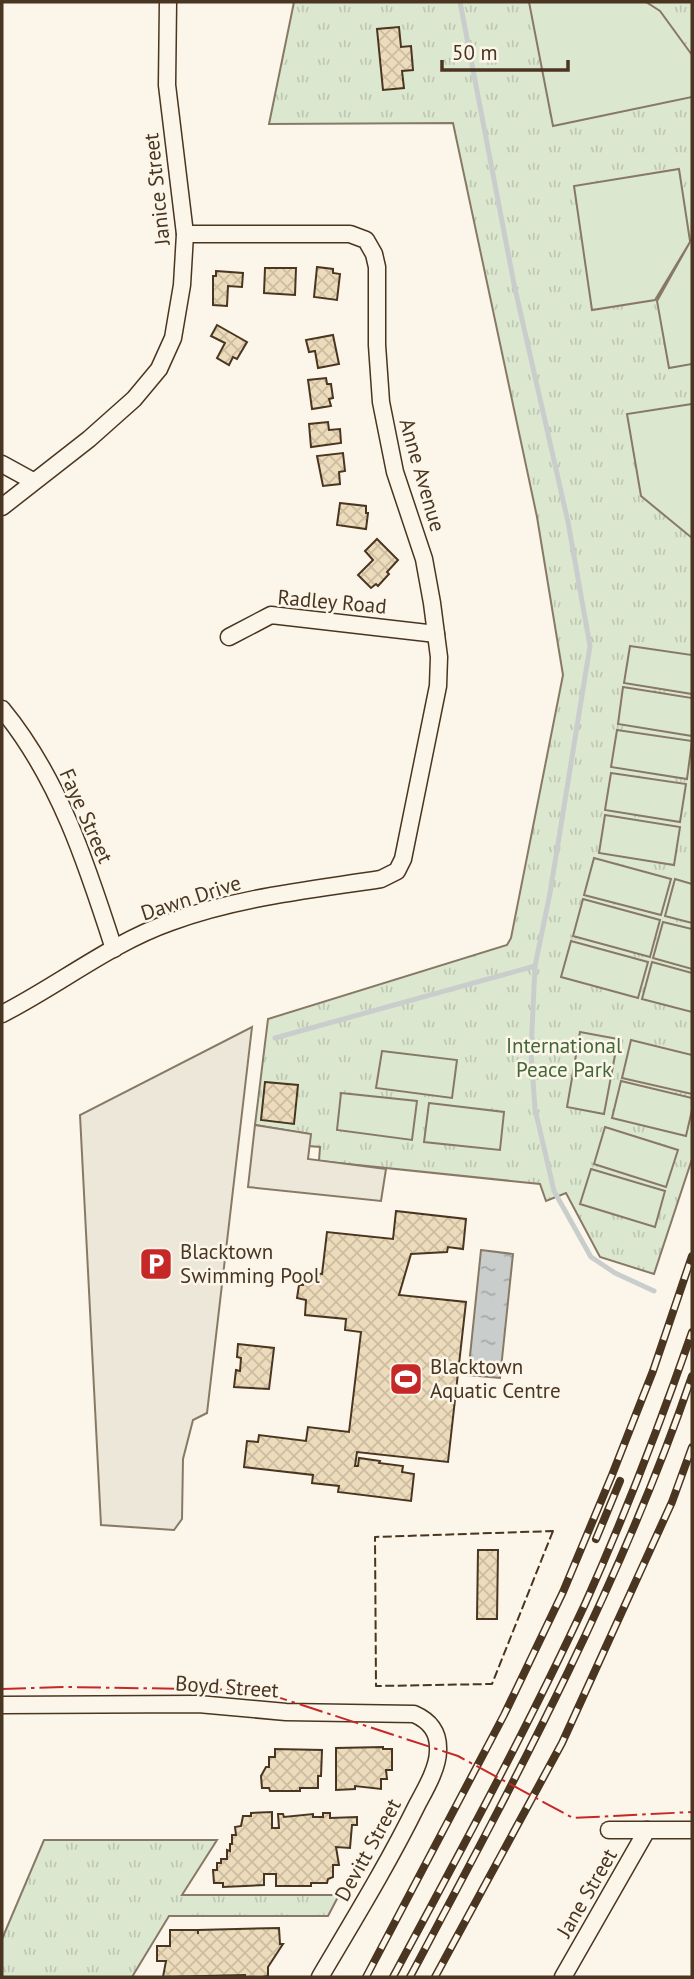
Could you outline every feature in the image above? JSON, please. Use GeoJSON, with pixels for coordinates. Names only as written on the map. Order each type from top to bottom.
{"type":"FeatureCollection","features":[{"type":"Feature","properties":{"kind":"street","name":"Janice Street"},"geometry":{"type":"LineString","coordinates":[[2,508],[134,399],[159,369],[173,338],[185,234],[167,85],[168,2]]}},
{"type":"Feature","properties":{"kind":"street","name":"Anne Avenue"},"geometry":{"type":"LineString","coordinates":[[185,234],[349,234],[359,235],[371,246],[377,267],[378,374],[387,437],[395,472],[424,559],[439,657],[438,686],[403,859]]}},
{"type":"Feature","properties":{"kind":"street"},"geometry":{"type":"LineString","coordinates":[[2,464],[33,481]]}},
{"type":"Feature","properties":{"kind":"street","name":"Radley Road"},"geometry":{"type":"LineString","coordinates":[[229,637],[271,615],[436,634]]}},
{"type":"Feature","properties":{"kind":"street","name":"Faye Street"},"geometry":{"type":"LineString","coordinates":[[2,709],[42,767],[76,837],[114,948]]}},
{"type":"Feature","properties":{"kind":"street","name":"Dawn Drive"},"geometry":{"type":"LineString","coordinates":[[2,1014],[114,948],[169,922],[232,903],[381,878],[397,871],[403,859]]}},
{"type":"Feature","properties":{"kind":"street","name":"Boyd Street"},"geometry":{"type":"LineString","coordinates":[[2,1704],[198,1704],[286,1712],[414,1714],[426,1719],[437,1738]]}},
{"type":"Feature","properties":{"kind":"street","name":"Devitt Street"},"geometry":{"type":"LineString","coordinates":[[320,1977],[396,1846],[427,1785],[439,1753],[437,1738]]}},
{"type":"Feature","properties":{"kind":"street"},"geometry":{"type":"LineString","coordinates":[[609,1830],[692,1829]]}},
{"type":"Feature","properties":{"kind":"street","name":"Jane Street"},"geometry":{"type":"LineString","coordinates":[[563,1977],[647,1830]]}},
{"type":"Feature","properties":{"kind":"green space","name":"International Peace Park"},"geometry":{"type":"Polygon","coordinates":[[[294,2],[692,2],[692,1159],[654,1274],[600,1257],[566,1193],[546,1201],[540,1184],[319,1161],[320,1147],[309,1146],[310,1134],[255,1125],[268,1019],[507,945],[511,938],[563,675],[537,517],[453,123],[269,124],[294,2]]]}},
{"type":"Feature","properties":{"kind":"green space"},"geometry":{"type":"Polygon","coordinates":[[[529,2],[646,2],[660,11],[692,55],[692,97],[553,126],[529,2]]]}},
{"type":"Feature","properties":{"kind":"green space"},"geometry":{"type":"Polygon","coordinates":[[[679,169],[692,241],[692,364],[669,368],[657,301],[690,242],[655,300],[592,310],[574,186],[679,169]]]}},
{"type":"Feature","properties":{"kind":"green space"},"geometry":{"type":"Polygon","coordinates":[[[692,404],[692,538],[641,496],[627,414],[692,404]]]}},
{"type":"Feature","properties":{"kind":"green space"},"geometry":{"type":"Polygon","coordinates":[[[630,646],[692,655],[692,694],[624,683],[630,646]]]}},
{"type":"Feature","properties":{"kind":"green space"},"geometry":{"type":"Polygon","coordinates":[[[623,687],[692,698],[692,736],[618,724],[623,687]]]}},
{"type":"Feature","properties":{"kind":"green space"},"geometry":{"type":"Polygon","coordinates":[[[617,730],[692,741],[687,779],[611,767],[617,730]]]}},
{"type":"Feature","properties":{"kind":"green space"},"geometry":{"type":"Polygon","coordinates":[[[611,773],[686,784],[680,822],[605,810],[611,773]]]}},
{"type":"Feature","properties":{"kind":"green space"},"geometry":{"type":"Polygon","coordinates":[[[605,815],[680,827],[674,865],[599,853],[605,815]]]}},
{"type":"Feature","properties":{"kind":"green space"},"geometry":{"type":"Polygon","coordinates":[[[594,858],[671,879],[661,915],[584,895],[594,858]]]}},
{"type":"Feature","properties":{"kind":"green space"},"geometry":{"type":"Polygon","coordinates":[[[675,879],[692,884],[692,923],[665,916],[675,879]]]}},
{"type":"Feature","properties":{"kind":"green space"},"geometry":{"type":"Polygon","coordinates":[[[583,899],[660,920],[650,957],[573,936],[583,899]]]}},
{"type":"Feature","properties":{"kind":"green space"},"geometry":{"type":"Polygon","coordinates":[[[663,922],[692,929],[692,969],[653,958],[663,922]]]}},
{"type":"Feature","properties":{"kind":"green space"},"geometry":{"type":"Polygon","coordinates":[[[571,941],[648,962],[638,998],[561,977],[571,941]]]}},
{"type":"Feature","properties":{"kind":"green space"},"geometry":{"type":"Polygon","coordinates":[[[652,962],[692,973],[692,1012],[642,999],[652,962]]]}},
{"type":"Feature","properties":{"kind":"green space"},"geometry":{"type":"Polygon","coordinates":[[[580,1032],[618,1039],[604,1114],[567,1107],[580,1032]]]}},
{"type":"Feature","properties":{"kind":"green space"},"geometry":{"type":"Polygon","coordinates":[[[631,1040],[692,1055],[692,1094],[622,1078],[631,1040]]]}},
{"type":"Feature","properties":{"kind":"green space"},"geometry":{"type":"Polygon","coordinates":[[[382,1051],[457,1060],[452,1098],[376,1088],[382,1051]]]}},
{"type":"Feature","properties":{"kind":"green space"},"geometry":{"type":"Polygon","coordinates":[[[621,1081],[692,1098],[686,1136],[612,1118],[621,1081]]]}},
{"type":"Feature","properties":{"kind":"green space"},"geometry":{"type":"Polygon","coordinates":[[[341,1093],[417,1101],[412,1140],[337,1130],[341,1093]]]}},
{"type":"Feature","properties":{"kind":"green space"},"geometry":{"type":"Polygon","coordinates":[[[429,1103],[504,1112],[500,1150],[424,1142],[429,1103]]]}},
{"type":"Feature","properties":{"kind":"green space"},"geometry":{"type":"Polygon","coordinates":[[[605,1127],[678,1150],[666,1187],[594,1164],[605,1127]]]}},
{"type":"Feature","properties":{"kind":"green space"},"geometry":{"type":"Polygon","coordinates":[[[591,1169],[665,1191],[655,1227],[580,1204],[591,1169]]]}},
{"type":"Feature","properties":{"kind":"green space"},"geometry":{"type":"Polygon","coordinates":[[[44,1840],[217,1840],[182,1895],[339,1895],[328,1916],[169,1916],[132,1977],[2,1977],[2,1939],[44,1840]]]}},
{"type":"Feature","properties":{"kind":"shaded area","name":"Blacktown Swimming Pool"},"geometry":{"type":"Polygon","coordinates":[[[252,1027],[207,1413],[193,1420],[183,1459],[182,1519],[174,1530],[101,1525],[80,1115],[252,1027]]]}},
{"type":"Feature","properties":{"kind":"shaded area"},"geometry":{"type":"Polygon","coordinates":[[[255,1125],[311,1134],[308,1159],[386,1169],[381,1201],[248,1187],[255,1125]]]}},
{"type":"Feature","properties":{"kind":"water"},"geometry":{"type":"Polygon","coordinates":[[[481,1250],[513,1254],[500,1378],[468,1375],[481,1250]]]}},
{"type":"Feature","properties":{"kind":"building"},"geometry":{"type":"Polygon","coordinates":[[[399,27],[401,47],[411,46],[413,70],[402,71],[404,88],[383,90],[377,29],[399,27]]]}},
{"type":"Feature","properties":{"kind":"building"},"geometry":{"type":"Polygon","coordinates":[[[317,267],[333,269],[333,273],[340,274],[337,300],[314,297],[317,267]]]}},
{"type":"Feature","properties":{"kind":"building"},"geometry":{"type":"Polygon","coordinates":[[[265,268],[296,268],[295,295],[264,293],[265,268]]]}},
{"type":"Feature","properties":{"kind":"building"},"geometry":{"type":"Polygon","coordinates":[[[216,271],[243,273],[242,287],[228,286],[227,306],[213,305],[213,276],[216,276],[216,271]]]}},
{"type":"Feature","properties":{"kind":"building"},"geometry":{"type":"Polygon","coordinates":[[[217,325],[247,342],[237,359],[233,357],[229,365],[217,358],[225,343],[211,336],[217,325]]]}},
{"type":"Feature","properties":{"kind":"building"},"geometry":{"type":"Polygon","coordinates":[[[333,335],[339,364],[318,368],[315,351],[309,352],[306,340],[333,335]]]}},
{"type":"Feature","properties":{"kind":"building"},"geometry":{"type":"Polygon","coordinates":[[[326,378],[327,384],[331,384],[331,406],[312,409],[308,380],[326,378]]]}},
{"type":"Feature","properties":{"kind":"building"},"geometry":{"type":"Polygon","coordinates":[[[328,422],[329,430],[340,429],[341,443],[311,447],[309,424],[328,422]]]}},
{"type":"Feature","properties":{"kind":"building"},"geometry":{"type":"Polygon","coordinates":[[[343,453],[345,471],[339,472],[340,484],[323,486],[317,456],[343,453]]]}},
{"type":"Feature","properties":{"kind":"building"},"geometry":{"type":"Polygon","coordinates":[[[340,503],[366,506],[366,529],[337,525],[340,503]]]}},
{"type":"Feature","properties":{"kind":"building"},"geometry":{"type":"Polygon","coordinates":[[[377,539],[398,560],[378,586],[376,584],[371,588],[358,575],[373,560],[365,551],[377,539]]]}},
{"type":"Feature","properties":{"kind":"building"},"geometry":{"type":"Polygon","coordinates":[[[265,1082],[298,1085],[294,1124],[261,1120],[265,1082]]]}},
{"type":"Feature","properties":{"kind":"building","name":"Blacktown Aquatic Centre"},"geometry":{"type":"Polygon","coordinates":[[[396,1211],[466,1219],[463,1249],[448,1247],[447,1252],[411,1254],[399,1295],[466,1302],[448,1462],[357,1452],[355,1466],[358,1466],[359,1458],[403,1466],[402,1472],[414,1474],[411,1501],[338,1492],[339,1486],[312,1483],[313,1475],[244,1467],[247,1441],[258,1442],[259,1435],[306,1441],[308,1427],[349,1432],[361,1332],[345,1330],[346,1319],[305,1315],[306,1300],[297,1298],[299,1285],[303,1285],[305,1272],[322,1274],[327,1232],[393,1239],[396,1211]]]}},
{"type":"Feature","properties":{"kind":"building"},"geometry":{"type":"Polygon","coordinates":[[[238,1344],[274,1348],[269,1389],[234,1387],[236,1370],[240,1371],[238,1344]]]}},
{"type":"Feature","properties":{"kind":"building"},"geometry":{"type":"Polygon","coordinates":[[[478,1550],[498,1550],[497,1619],[477,1619],[478,1550]]]}},
{"type":"Feature","properties":{"kind":"building"},"geometry":{"type":"Polygon","coordinates":[[[336,1748],[392,1749],[392,1770],[386,1770],[387,1779],[381,1779],[381,1789],[355,1786],[355,1789],[336,1790],[336,1748]]]}},
{"type":"Feature","properties":{"kind":"building"},"geometry":{"type":"Polygon","coordinates":[[[275,1749],[322,1750],[318,1788],[270,1791],[269,1788],[262,1788],[261,1776],[266,1767],[269,1767],[269,1757],[275,1757],[275,1749]]]}},
{"type":"Feature","properties":{"kind":"building"},"geometry":{"type":"Polygon","coordinates":[[[272,1812],[272,1828],[279,1828],[278,1814],[283,1814],[284,1817],[313,1814],[313,1817],[323,1817],[323,1813],[330,1813],[330,1818],[357,1817],[357,1825],[352,1825],[350,1848],[336,1847],[339,1865],[333,1865],[333,1877],[328,1879],[327,1883],[311,1883],[311,1886],[276,1886],[276,1874],[264,1874],[264,1885],[223,1887],[223,1883],[214,1883],[213,1870],[217,1870],[217,1863],[221,1863],[221,1859],[227,1859],[232,1835],[236,1835],[235,1827],[241,1826],[243,1816],[272,1812]]]}},
{"type":"Feature","properties":{"kind":"building"},"geometry":{"type":"Polygon","coordinates":[[[279,1928],[280,1944],[283,1944],[268,1967],[268,1976],[163,1977],[166,1961],[157,1961],[157,1946],[170,1946],[170,1930],[279,1928]]]}},
{"type":"Feature","properties":{"kind":"waterway"},"geometry":{"type":"LineString","coordinates":[[460,2],[514,284],[568,522],[590,646],[550,893],[535,966],[531,1052],[535,1109],[554,1191],[591,1257],[615,1273],[654,1291]]}},
{"type":"Feature","properties":{"kind":"waterway"},"geometry":{"type":"LineString","coordinates":[[275,1038],[535,966]]}},
{"type":"Feature","properties":{"kind":"railway"},"geometry":{"type":"LineString","coordinates":[[366,1977],[504,1715],[563,1592],[653,1371],[692,1256]]}},
{"type":"Feature","properties":{"kind":"railway"},"geometry":{"type":"LineString","coordinates":[[393,1977],[516,1745],[585,1604],[642,1469],[692,1332]]}},
{"type":"Feature","properties":{"kind":"railway"},"geometry":{"type":"LineString","coordinates":[[410,1977],[526,1757],[599,1607],[632,1531],[692,1376]]}},
{"type":"Feature","properties":{"kind":"railway"},"geometry":{"type":"LineString","coordinates":[[435,1977],[562,1743],[672,1502],[692,1447]]}},
{"type":"Feature","properties":{"kind":"railway"},"geometry":{"type":"LineString","coordinates":[[596,1539],[620,1481]]}},
{"type":"Feature","properties":{"kind":"fence"},"geometry":{"type":"LineString","coordinates":[[553,1531],[492,1684],[376,1686],[375,1537],[553,1531]]}},
{"type":"Feature","properties":{"kind":"power"},"geometry":{"type":"LineString","coordinates":[[2,1689],[64,1687],[256,1690],[458,1756],[573,1818],[692,1812]]}},
{"type":"Feature","properties":{"kind":"place","name":"Blacktown Swimming Pool"},"geometry":{"type":"Point","coordinates":[156,1264]}},
{"type":"Feature","properties":{"kind":"place","name":"Blacktown Aquatic Centre"},"geometry":{"type":"Point","coordinates":[406,1379]}}]}
